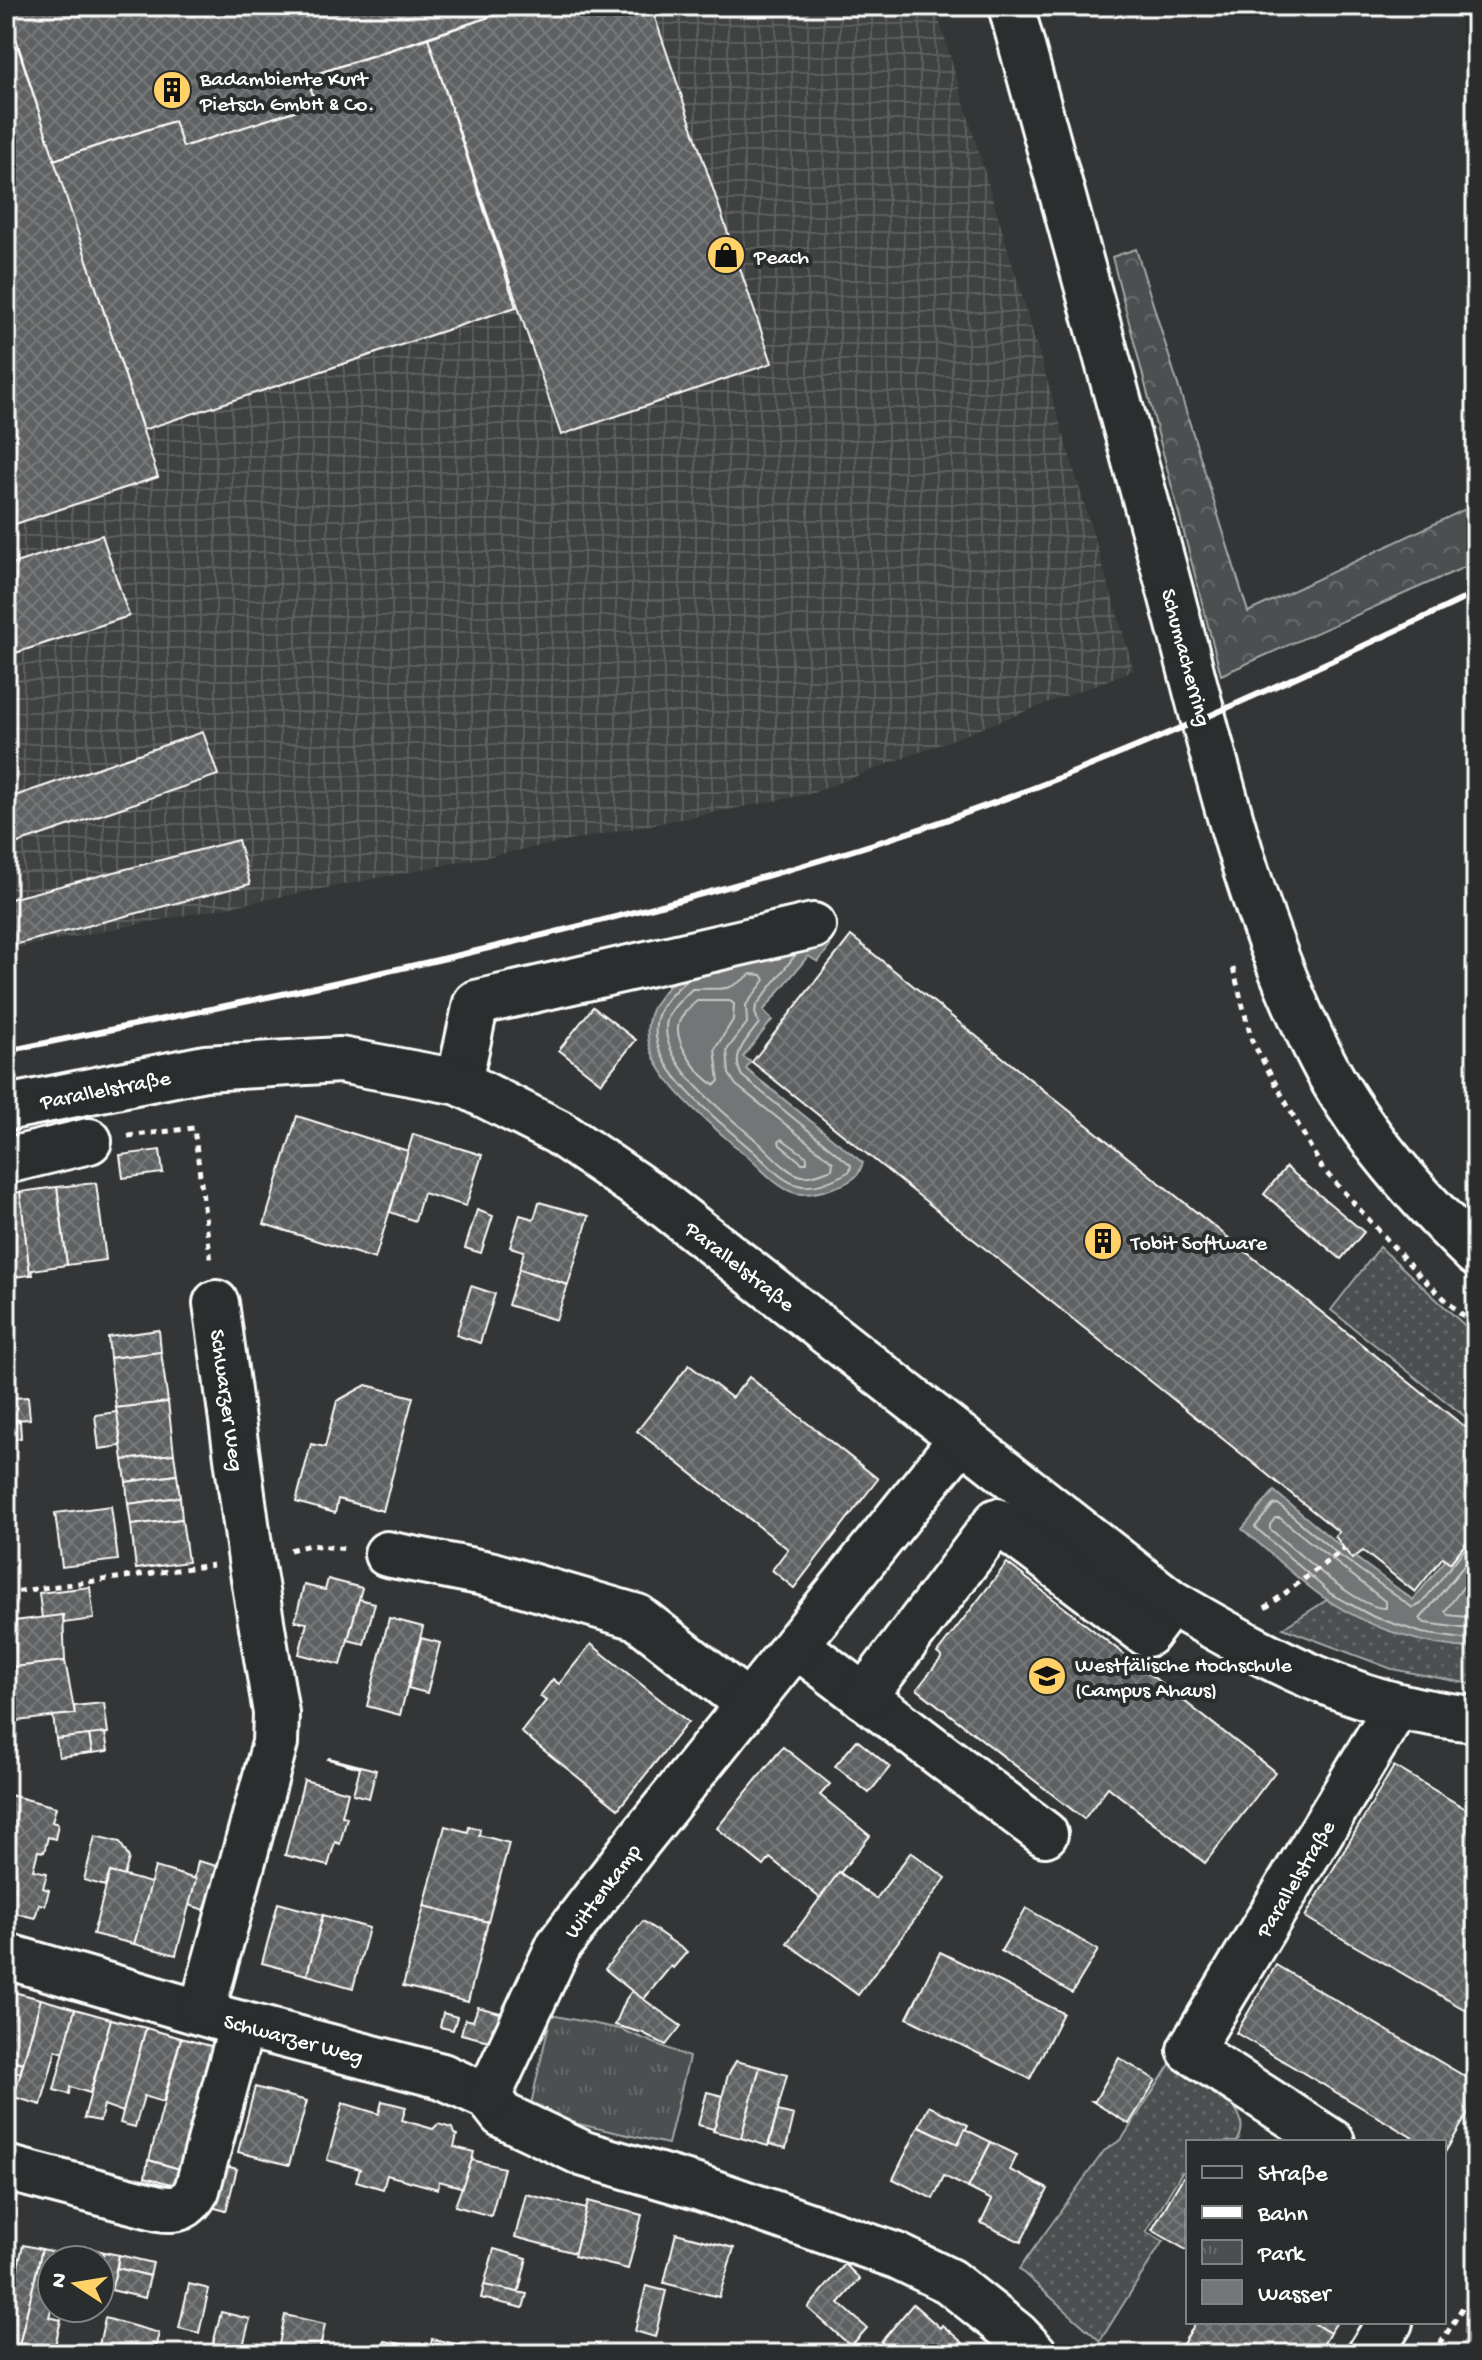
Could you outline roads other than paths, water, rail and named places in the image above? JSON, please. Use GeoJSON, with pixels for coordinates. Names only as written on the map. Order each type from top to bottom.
{"type":"FeatureCollection","features":[{"type":"Feature","properties":{"kind":"street","name":"Schumacherring"},"geometry":{"type":"LineString","coordinates":[[1011,6],[1227,802],[1272,949],[1322,1060],[1370,1135],[1451,1230],[1476,1254]]}},
{"type":"Feature","properties":{"kind":"street"},"geometry":{"type":"LineString","coordinates":[[459,1082],[476,1003],[813,926]]}},
{"type":"Feature","properties":{"kind":"street","name":"Parallelstraße"},"geometry":{"type":"LineString","coordinates":[[6,1108],[205,1068],[340,1060],[459,1082],[558,1132],[658,1200],[1171,1602],[1263,1656],[1356,1695],[1444,1716],[1476,1719]]}},
{"type":"Feature","properties":{"kind":"street"},"geometry":{"type":"LineString","coordinates":[[6,1161],[89,1141]]}},
{"type":"Feature","properties":{"kind":"street","name":"Schwarzer Weg"},"geometry":{"type":"LineString","coordinates":[[216,1303],[251,1560],[276,1713],[275,1743],[222,2018],[442,2076],[488,2097],[502,2115],[584,2154],[697,2187],[897,2256],[949,2281],[1016,2334],[1035,2354]]}},
{"type":"Feature","properties":{"kind":"street","name":"Wittenkamp"},"geometry":{"type":"LineString","coordinates":[[488,2097],[559,1945],[962,1438]]}},
{"type":"Feature","properties":{"kind":"street"},"geometry":{"type":"LineString","coordinates":[[864,1697],[997,1521],[1147,1634],[1171,1602]]}},
{"type":"Feature","properties":{"kind":"street"},"geometry":{"type":"LineString","coordinates":[[387,1554],[489,1574],[637,1617],[748,1704]]}},
{"type":"Feature","properties":{"kind":"street"},"geometry":{"type":"LineString","coordinates":[[796,1645],[1045,1834]]}},
{"type":"Feature","properties":{"kind":"street","name":"Parallelstraße"},"geometry":{"type":"LineString","coordinates":[[1329,2140],[1190,2050],[1397,1706]]}},
{"type":"Feature","properties":{"kind":"street"},"geometry":{"type":"LineString","coordinates":[[6,1956],[222,2018],[197,2190],[189,2204],[176,2210],[159,2208],[6,2168]]}},
{"type":"Feature","properties":{"kind":"street"},"geometry":{"type":"LineString","coordinates":[[1370,2354],[1389,2324]]}},
{"type":"Feature","properties":{"kind":"water"},"geometry":{"type":"Polygon","coordinates":[[[819,938],[830,946],[818,962],[808,956],[763,1011],[772,1020],[743,1057],[751,1062],[746,1069],[863,1163],[858,1174],[846,1183],[828,1190],[801,1194],[776,1182],[682,1097],[655,1060],[649,1042],[648,1023],[657,1000],[687,969],[719,973],[743,957],[819,938]]]}},
{"type":"Feature","properties":{"kind":"water"},"geometry":{"type":"Polygon","coordinates":[[[1274,1491],[1344,1549],[1413,1600],[1476,1522],[1476,1648],[1418,1640],[1381,1628],[1346,1611],[1306,1585],[1242,1529],[1274,1491]]]}},
{"type":"Feature","properties":{"kind":"railway"},"geometry":{"type":"LineString","coordinates":[[6,1051],[340,982],[561,931],[781,872],[889,839],[1113,757],[1259,694],[1476,593]]}},
{"type":"Feature","properties":{"kind":"place","name":"Badambiente Kurt Pietsch GmbH & Co."},"geometry":{"type":"Point","coordinates":[172,90]}},
{"type":"Feature","properties":{"kind":"place","name":"Peach"},"geometry":{"type":"Point","coordinates":[726,255]}},
{"type":"Feature","properties":{"kind":"place","name":"Tobit Software"},"geometry":{"type":"Point","coordinates":[1103,1241]}},
{"type":"Feature","properties":{"kind":"place","name":"Westfälische Hochschule (Campus Ahaus)"},"geometry":{"type":"Point","coordinates":[1047,1676]}}]}
